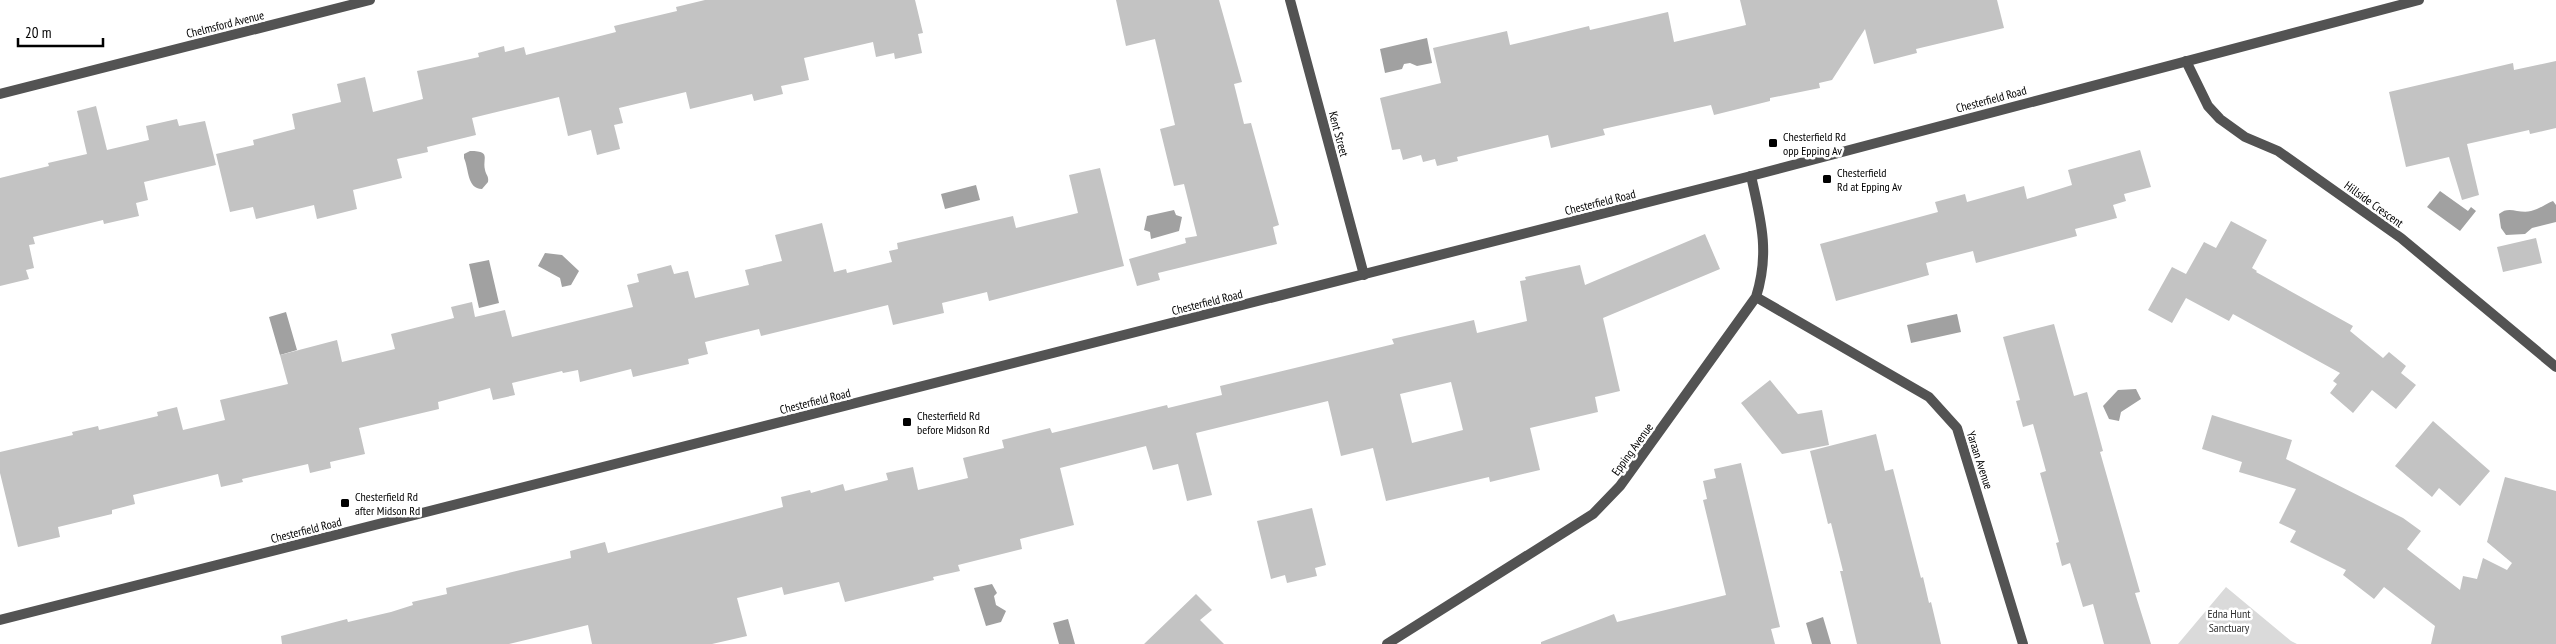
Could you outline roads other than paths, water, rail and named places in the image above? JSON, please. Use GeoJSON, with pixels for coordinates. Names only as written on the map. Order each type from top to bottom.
{"type":"FeatureCollection","features":[{"type":"Feature","properties":{"kind":"street","name":"Chelmsford Avenue"},"geometry":{"type":"LineString","coordinates":[[0,94],[370,0]]}},
{"type":"Feature","properties":{"kind":"street","name":"Kent Street"},"geometry":{"type":"LineString","coordinates":[[1290,0],[1364,275]]}},
{"type":"Feature","properties":{"kind":"street","name":"Chesterfield Road"},"geometry":{"type":"LineString","coordinates":[[0,620],[1751,176],[2419,0]]}},
{"type":"Feature","properties":{"kind":"street","name":"Hillside Crescent"},"geometry":{"type":"LineString","coordinates":[[2186,61],[2205,99],[2220,119],[2241,134],[2278,151],[2401,238],[2556,367]]}},
{"type":"Feature","properties":{"kind":"street","name":"Epping Avenue"},"geometry":{"type":"LineString","coordinates":[[1387,644],[1593,514],[1620,486],[1756,297],[1763,275],[1765,249],[1751,176]]}},
{"type":"Feature","properties":{"kind":"street","name":"Yaraan Avenue"},"geometry":{"type":"LineString","coordinates":[[1756,297],[1929,397],[1957,428],[2023,644]]}},
{"type":"Feature","properties":{"kind":"place","name":"Chesterfield Rd opp Epping Av"},"geometry":{"type":"Point","coordinates":[1773,143]}},
{"type":"Feature","properties":{"kind":"place","name":"Chesterfield Rd at Epping Av"},"geometry":{"type":"Point","coordinates":[1827,179]}},
{"type":"Feature","properties":{"kind":"place","name":"Chesterfield Rd before Midson Rd"},"geometry":{"type":"Point","coordinates":[907,422]}},
{"type":"Feature","properties":{"kind":"place","name":"Chesterfield Rd after Midson Rd"},"geometry":{"type":"Point","coordinates":[345,503]}},
{"type":"Feature","properties":{"kind":"park label","name":"Edna Hunt Sanctuary"},"geometry":{"type":"Point","coordinates":[2229,620]}}]}
